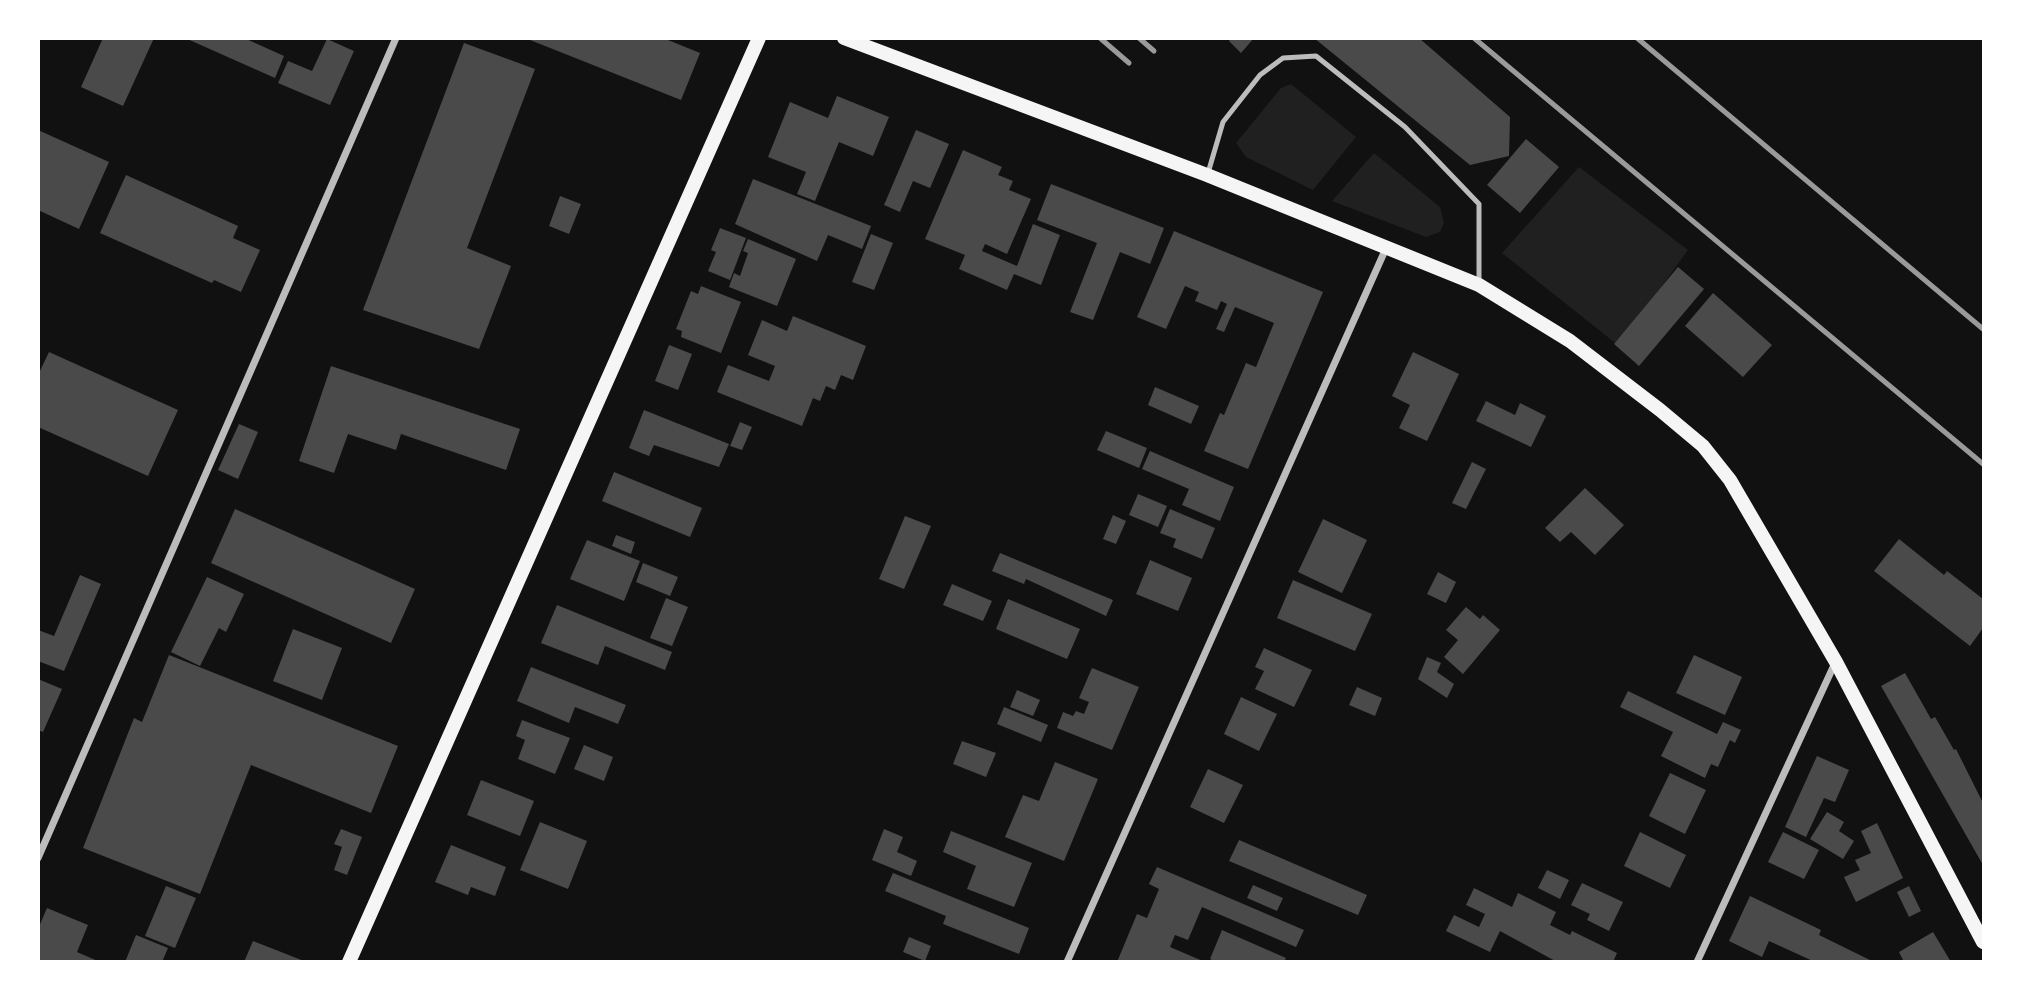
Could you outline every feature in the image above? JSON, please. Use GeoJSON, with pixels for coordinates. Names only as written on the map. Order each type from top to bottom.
{"type":"FeatureCollection","features":[{"type":"Feature","properties":{"kind":"main road"},"geometry":{"type":"LineString","coordinates":[[349,961],[759,38]]}},
{"type":"Feature","properties":{"kind":"main road"},"geometry":{"type":"LineString","coordinates":[[844,38],[1207,174],[1479,285],[1570,341],[1703,446],[1730,480],[1836,662],[1983,942]]}},
{"type":"Feature","properties":{"kind":"street"},"geometry":{"type":"LineString","coordinates":[[38,858],[396,38]]}},
{"type":"Feature","properties":{"kind":"street"},"geometry":{"type":"LineString","coordinates":[[1067,961],[1387,246]]}},
{"type":"Feature","properties":{"kind":"street"},"geometry":{"type":"LineString","coordinates":[[1697,961],[1836,662]]}},
{"type":"Feature","properties":{"kind":"lane"},"geometry":{"type":"LineString","coordinates":[[1207,174],[1223,121],[1260,75],[1283,58],[1317,56],[1405,127],[1479,204],[1479,285]]}},
{"type":"Feature","properties":{"kind":"shaded area"},"geometry":{"type":"Polygon","coordinates":[[[1291,84],[1356,137],[1313,190],[1246,157],[1236,143],[1281,88],[1291,84]]]}},
{"type":"Feature","properties":{"kind":"shaded area"},"geometry":{"type":"Polygon","coordinates":[[[1374,153],[1440,207],[1444,223],[1440,232],[1426,237],[1332,201],[1374,153]]]}},
{"type":"Feature","properties":{"kind":"shaded area"},"geometry":{"type":"Polygon","coordinates":[[[1579,167],[1688,250],[1619,346],[1502,253],[1579,167]]]}},
{"type":"Feature","properties":{"kind":"building"},"geometry":{"type":"Polygon","coordinates":[[[103,38],[154,38],[123,106],[81,87],[103,38]]]}},
{"type":"Feature","properties":{"kind":"building"},"geometry":{"type":"Polygon","coordinates":[[[185,38],[244,38],[284,56],[275,78],[185,38]]]}},
{"type":"Feature","properties":{"kind":"building"},"geometry":{"type":"Polygon","coordinates":[[[525,38],[663,38],[700,53],[681,100],[525,38]]]}},
{"type":"Feature","properties":{"kind":"building"},"geometry":{"type":"Polygon","coordinates":[[[1231,38],[1254,38],[1241,53],[1229,41],[1231,38]]]}},
{"type":"Feature","properties":{"kind":"building"},"geometry":{"type":"Polygon","coordinates":[[[1314,38],[1419,38],[1510,117],[1509,156],[1470,165],[1314,38]]]}},
{"type":"Feature","properties":{"kind":"building"},"geometry":{"type":"Polygon","coordinates":[[[327,39],[354,51],[330,105],[278,83],[288,61],[312,71],[327,39]]]}},
{"type":"Feature","properties":{"kind":"building"},"geometry":{"type":"Polygon","coordinates":[[[464,43],[535,69],[467,248],[511,266],[479,349],[363,310],[464,43]]]}},
{"type":"Feature","properties":{"kind":"building"},"geometry":{"type":"Polygon","coordinates":[[[837,96],[889,117],[873,156],[839,142],[815,201],[797,194],[806,172],[768,157],[790,102],[828,118],[837,96]]]}},
{"type":"Feature","properties":{"kind":"building"},"geometry":{"type":"Polygon","coordinates":[[[38,130],[109,162],[79,229],[38,210],[38,130]]]}},
{"type":"Feature","properties":{"kind":"building"},"geometry":{"type":"Polygon","coordinates":[[[916,130],[949,144],[930,188],[913,181],[900,212],[884,205],[916,130]]]}},
{"type":"Feature","properties":{"kind":"building"},"geometry":{"type":"Polygon","coordinates":[[[1526,139],[1559,167],[1520,213],[1487,185],[1526,139]]]}},
{"type":"Feature","properties":{"kind":"building"},"geometry":{"type":"Polygon","coordinates":[[[963,150],[1002,167],[998,175],[1013,181],[1009,190],[1031,199],[1007,254],[985,244],[982,251],[1017,266],[1033,224],[1060,235],[1041,285],[1014,274],[1007,290],[959,269],[965,255],[925,239],[963,150]]]}},
{"type":"Feature","properties":{"kind":"building"},"geometry":{"type":"Polygon","coordinates":[[[126,175],[238,226],[233,238],[260,250],[241,292],[214,280],[212,283],[100,233],[126,175]]]}},
{"type":"Feature","properties":{"kind":"building"},"geometry":{"type":"Polygon","coordinates":[[[753,179],[871,226],[862,249],[828,235],[817,261],[735,224],[753,179]]]}},
{"type":"Feature","properties":{"kind":"building"},"geometry":{"type":"Polygon","coordinates":[[[1051,184],[1164,228],[1150,264],[1120,252],[1093,320],[1070,312],[1097,243],[1037,220],[1051,184]]]}},
{"type":"Feature","properties":{"kind":"building"},"geometry":{"type":"Polygon","coordinates":[[[560,196],[581,204],[569,234],[549,226],[560,196]]]}},
{"type":"Feature","properties":{"kind":"building"},"geometry":{"type":"Polygon","coordinates":[[[720,228],[746,238],[730,280],[708,271],[716,252],[711,250],[720,228]]]}},
{"type":"Feature","properties":{"kind":"building"},"geometry":{"type":"Polygon","coordinates":[[[1174,231],[1323,292],[1248,469],[1204,451],[1220,413],[1224,415],[1246,363],[1256,367],[1274,323],[1235,307],[1224,332],[1216,329],[1227,304],[1221,301],[1217,310],[1195,301],[1199,292],[1185,286],[1166,329],[1137,317],[1174,231]]]}},
{"type":"Feature","properties":{"kind":"building"},"geometry":{"type":"Polygon","coordinates":[[[871,234],[893,243],[874,290],[852,282],[871,234]]]}},
{"type":"Feature","properties":{"kind":"building"},"geometry":{"type":"Polygon","coordinates":[[[748,239],[796,259],[777,306],[729,287],[734,273],[740,276],[748,253],[743,251],[748,239]]]}},
{"type":"Feature","properties":{"kind":"building"},"geometry":{"type":"Polygon","coordinates":[[[1678,267],[1704,289],[1639,366],[1614,344],[1678,267]]]}},
{"type":"Feature","properties":{"kind":"building"},"geometry":{"type":"Polygon","coordinates":[[[701,286],[741,302],[721,353],[681,337],[682,331],[676,329],[691,291],[698,294],[701,286]]]}},
{"type":"Feature","properties":{"kind":"building"},"geometry":{"type":"Polygon","coordinates":[[[1713,293],[1772,345],[1743,377],[1685,326],[1713,293]]]}},
{"type":"Feature","properties":{"kind":"building"},"geometry":{"type":"Polygon","coordinates":[[[793,316],[866,346],[853,380],[841,375],[835,390],[826,386],[820,401],[813,398],[802,426],[717,392],[728,365],[769,381],[775,366],[748,355],[762,320],[787,331],[793,316]]]}},
{"type":"Feature","properties":{"kind":"building"},"geometry":{"type":"Polygon","coordinates":[[[669,345],[692,354],[678,390],[655,381],[669,345]]]}},
{"type":"Feature","properties":{"kind":"building"},"geometry":{"type":"Polygon","coordinates":[[[49,352],[178,410],[148,476],[38,427],[38,375],[49,352]]]}},
{"type":"Feature","properties":{"kind":"building"},"geometry":{"type":"Polygon","coordinates":[[[1413,352],[1459,374],[1427,441],[1399,428],[1410,405],[1392,396],[1413,352]]]}},
{"type":"Feature","properties":{"kind":"building"},"geometry":{"type":"Polygon","coordinates":[[[331,366],[520,429],[506,470],[401,434],[396,450],[348,434],[334,473],[299,461],[331,366]]]}},
{"type":"Feature","properties":{"kind":"building"},"geometry":{"type":"Polygon","coordinates":[[[1155,387],[1199,406],[1191,424],[1148,405],[1155,387]]]}},
{"type":"Feature","properties":{"kind":"building"},"geometry":{"type":"Polygon","coordinates":[[[1486,401],[1515,415],[1520,403],[1546,416],[1531,447],[1476,421],[1486,401]]]}},
{"type":"Feature","properties":{"kind":"building"},"geometry":{"type":"Polygon","coordinates":[[[644,410],[729,444],[719,467],[654,445],[649,456],[629,448],[644,410]]]}},
{"type":"Feature","properties":{"kind":"building"},"geometry":{"type":"Polygon","coordinates":[[[740,422],[752,427],[742,450],[730,446],[740,422]]]}},
{"type":"Feature","properties":{"kind":"building"},"geometry":{"type":"Polygon","coordinates":[[[239,424],[258,432],[238,479],[218,470],[239,424]]]}},
{"type":"Feature","properties":{"kind":"building"},"geometry":{"type":"Polygon","coordinates":[[[1106,431],[1147,448],[1139,468],[1097,450],[1106,431]]]}},
{"type":"Feature","properties":{"kind":"building"},"geometry":{"type":"Polygon","coordinates":[[[1150,451],[1234,487],[1220,521],[1182,505],[1189,489],[1142,469],[1150,451]]]}},
{"type":"Feature","properties":{"kind":"building"},"geometry":{"type":"Polygon","coordinates":[[[1472,462],[1486,469],[1466,509],[1452,503],[1472,462]]]}},
{"type":"Feature","properties":{"kind":"building"},"geometry":{"type":"Polygon","coordinates":[[[614,472],[702,508],[690,537],[602,501],[614,472]]]}},
{"type":"Feature","properties":{"kind":"building"},"geometry":{"type":"Polygon","coordinates":[[[1585,488],[1624,525],[1595,555],[1571,532],[1560,542],[1545,528],[1585,488]]]}},
{"type":"Feature","properties":{"kind":"building"},"geometry":{"type":"Polygon","coordinates":[[[1138,494],[1167,506],[1158,527],[1129,515],[1138,494]]]}},
{"type":"Feature","properties":{"kind":"building"},"geometry":{"type":"Polygon","coordinates":[[[235,509],[415,589],[391,643],[211,563],[235,509]]]}},
{"type":"Feature","properties":{"kind":"building"},"geometry":{"type":"Polygon","coordinates":[[[1170,509],[1215,528],[1202,559],[1173,547],[1176,539],[1160,533],[1170,509]]]}},
{"type":"Feature","properties":{"kind":"building"},"geometry":{"type":"Polygon","coordinates":[[[1113,515],[1126,521],[1116,544],[1103,539],[1113,515]]]}},
{"type":"Feature","properties":{"kind":"building"},"geometry":{"type":"Polygon","coordinates":[[[905,516],[931,526],[904,589],[879,579],[905,516]]]}},
{"type":"Feature","properties":{"kind":"building"},"geometry":{"type":"Polygon","coordinates":[[[1323,519],[1367,540],[1342,593],[1298,572],[1323,519]]]}},
{"type":"Feature","properties":{"kind":"building"},"geometry":{"type":"Polygon","coordinates":[[[616,535],[635,542],[631,554],[612,546],[616,535]]]}},
{"type":"Feature","properties":{"kind":"building"},"geometry":{"type":"Polygon","coordinates":[[[1899,539],[1944,575],[1947,571],[1983,599],[1983,628],[1970,646],[1874,571],[1899,539]]]}},
{"type":"Feature","properties":{"kind":"building"},"geometry":{"type":"Polygon","coordinates":[[[587,540],[640,561],[624,601],[570,579],[587,540]]]}},
{"type":"Feature","properties":{"kind":"building"},"geometry":{"type":"Polygon","coordinates":[[[1000,553],[1113,600],[1106,616],[1026,579],[1024,584],[992,571],[1000,553]]]}},
{"type":"Feature","properties":{"kind":"building"},"geometry":{"type":"Polygon","coordinates":[[[1150,560],[1192,578],[1178,611],[1136,594],[1150,560]]]}},
{"type":"Feature","properties":{"kind":"building"},"geometry":{"type":"Polygon","coordinates":[[[643,563],[678,577],[670,596],[636,582],[643,563]]]}},
{"type":"Feature","properties":{"kind":"building"},"geometry":{"type":"Polygon","coordinates":[[[1438,572],[1456,582],[1446,603],[1427,594],[1438,572]]]}},
{"type":"Feature","properties":{"kind":"building"},"geometry":{"type":"Polygon","coordinates":[[[80,575],[101,584],[64,671],[38,661],[38,630],[54,636],[80,575]]]}},
{"type":"Feature","properties":{"kind":"building"},"geometry":{"type":"Polygon","coordinates":[[[207,577],[244,594],[226,632],[219,628],[200,666],[171,652],[207,577]]]}},
{"type":"Feature","properties":{"kind":"building"},"geometry":{"type":"Polygon","coordinates":[[[1293,580],[1372,614],[1355,651],[1277,618],[1293,580]]]}},
{"type":"Feature","properties":{"kind":"building"},"geometry":{"type":"Polygon","coordinates":[[[952,584],[992,601],[983,621],[943,605],[952,584]]]}},
{"type":"Feature","properties":{"kind":"building"},"geometry":{"type":"Polygon","coordinates":[[[666,598],[688,607],[672,646],[650,638],[666,598]]]}},
{"type":"Feature","properties":{"kind":"building"},"geometry":{"type":"Polygon","coordinates":[[[1008,599],[1080,629],[1067,659],[996,629],[1008,599]]]}},
{"type":"Feature","properties":{"kind":"building"},"geometry":{"type":"Polygon","coordinates":[[[557,605],[672,652],[665,670],[605,646],[598,665],[541,643],[557,605]]]}},
{"type":"Feature","properties":{"kind":"building"},"geometry":{"type":"Polygon","coordinates":[[[1466,607],[1480,619],[1483,615],[1500,630],[1463,674],[1444,657],[1458,640],[1446,630],[1466,607]]]}},
{"type":"Feature","properties":{"kind":"building"},"geometry":{"type":"Polygon","coordinates":[[[293,629],[342,648],[322,700],[273,681],[293,629]]]}},
{"type":"Feature","properties":{"kind":"building"},"geometry":{"type":"Polygon","coordinates":[[[1264,648],[1312,670],[1294,707],[1255,689],[1264,671],[1255,667],[1264,648]]]}},
{"type":"Feature","properties":{"kind":"building"},"geometry":{"type":"Polygon","coordinates":[[[169,655],[398,746],[371,813],[251,765],[200,894],[83,848],[134,718],[142,722],[169,655]]]}},
{"type":"Feature","properties":{"kind":"building"},"geometry":{"type":"Polygon","coordinates":[[[1694,655],[1742,677],[1725,715],[1676,693],[1694,655]]]}},
{"type":"Feature","properties":{"kind":"building"},"geometry":{"type":"Polygon","coordinates":[[[1427,657],[1441,663],[1437,672],[1454,684],[1447,698],[1418,679],[1427,657]]]}},
{"type":"Feature","properties":{"kind":"building"},"geometry":{"type":"Polygon","coordinates":[[[531,667],[626,705],[618,724],[575,707],[569,723],[517,701],[531,667]]]}},
{"type":"Feature","properties":{"kind":"building"},"geometry":{"type":"Polygon","coordinates":[[[1092,668],[1139,687],[1112,750],[1057,728],[1063,712],[1073,716],[1076,711],[1084,714],[1089,702],[1079,698],[1092,668]]]}},
{"type":"Feature","properties":{"kind":"building"},"geometry":{"type":"Polygon","coordinates":[[[1905,673],[1931,719],[1935,717],[1954,750],[1956,749],[1983,803],[1983,865],[1881,686],[1905,673]]]}},
{"type":"Feature","properties":{"kind":"building"},"geometry":{"type":"Polygon","coordinates":[[[38,679],[62,689],[43,732],[38,730],[38,679]]]}},
{"type":"Feature","properties":{"kind":"building"},"geometry":{"type":"Polygon","coordinates":[[[1357,687],[1382,698],[1375,716],[1349,705],[1357,687]]]}},
{"type":"Feature","properties":{"kind":"building"},"geometry":{"type":"Polygon","coordinates":[[[1017,690],[1040,700],[1033,716],[1010,707],[1017,690]]]}},
{"type":"Feature","properties":{"kind":"building"},"geometry":{"type":"Polygon","coordinates":[[[1628,691],[1717,734],[1723,722],[1741,730],[1735,743],[1730,740],[1718,767],[1711,764],[1705,778],[1661,756],[1673,732],[1620,707],[1628,691]]]}},
{"type":"Feature","properties":{"kind":"building"},"geometry":{"type":"Polygon","coordinates":[[[1241,697],[1277,714],[1259,751],[1224,734],[1241,697]]]}},
{"type":"Feature","properties":{"kind":"building"},"geometry":{"type":"Polygon","coordinates":[[[1004,707],[1048,725],[1041,742],[997,724],[1004,707]]]}},
{"type":"Feature","properties":{"kind":"building"},"geometry":{"type":"Polygon","coordinates":[[[522,720],[570,738],[555,774],[518,759],[525,740],[516,736],[522,720]]]}},
{"type":"Feature","properties":{"kind":"building"},"geometry":{"type":"Polygon","coordinates":[[[962,741],[996,753],[986,777],[953,764],[962,741]]]}},
{"type":"Feature","properties":{"kind":"building"},"geometry":{"type":"Polygon","coordinates":[[[584,745],[613,757],[604,781],[574,769],[584,745]]]}},
{"type":"Feature","properties":{"kind":"building"},"geometry":{"type":"Polygon","coordinates":[[[1817,756],[1849,770],[1835,802],[1824,798],[1806,837],[1785,827],[1817,756]]]}},
{"type":"Feature","properties":{"kind":"building"},"geometry":{"type":"Polygon","coordinates":[[[1055,762],[1098,779],[1064,861],[1005,837],[1023,795],[1039,801],[1055,762]]]}},
{"type":"Feature","properties":{"kind":"building"},"geometry":{"type":"Polygon","coordinates":[[[1208,769],[1243,785],[1224,823],[1190,807],[1208,769]]]}},
{"type":"Feature","properties":{"kind":"building"},"geometry":{"type":"Polygon","coordinates":[[[1670,773],[1706,790],[1685,834],[1649,816],[1670,773]]]}},
{"type":"Feature","properties":{"kind":"building"},"geometry":{"type":"Polygon","coordinates":[[[481,780],[534,801],[520,836],[467,815],[481,780]]]}},
{"type":"Feature","properties":{"kind":"building"},"geometry":{"type":"Polygon","coordinates":[[[1827,812],[1844,822],[1839,831],[1854,841],[1843,859],[1810,839],[1827,812]]]}},
{"type":"Feature","properties":{"kind":"building"},"geometry":{"type":"Polygon","coordinates":[[[540,822],[587,841],[568,889],[520,870],[540,822]]]}},
{"type":"Feature","properties":{"kind":"building"},"geometry":{"type":"Polygon","coordinates":[[[1877,823],[1903,878],[1856,902],[1844,877],[1860,870],[1855,860],[1871,853],[1861,831],[1877,823]]]}},
{"type":"Feature","properties":{"kind":"building"},"geometry":{"type":"Polygon","coordinates":[[[341,829],[362,837],[347,875],[334,870],[342,847],[334,844],[341,829]]]}},
{"type":"Feature","properties":{"kind":"building"},"geometry":{"type":"Polygon","coordinates":[[[884,829],[903,837],[897,852],[917,861],[911,876],[872,860],[884,829]]]}},
{"type":"Feature","properties":{"kind":"building"},"geometry":{"type":"Polygon","coordinates":[[[951,831],[1032,863],[1014,907],[967,889],[976,866],[943,852],[951,831]]]}},
{"type":"Feature","properties":{"kind":"building"},"geometry":{"type":"Polygon","coordinates":[[[1640,832],[1686,855],[1670,888],[1624,866],[1640,832]]]}},
{"type":"Feature","properties":{"kind":"building"},"geometry":{"type":"Polygon","coordinates":[[[1783,832],[1819,850],[1804,879],[1768,862],[1783,832]]]}},
{"type":"Feature","properties":{"kind":"building"},"geometry":{"type":"Polygon","coordinates":[[[1239,840],[1367,895],[1358,915],[1229,861],[1239,840]]]}},
{"type":"Feature","properties":{"kind":"building"},"geometry":{"type":"Polygon","coordinates":[[[451,845],[506,867],[495,896],[471,887],[468,895],[435,882],[451,845]]]}},
{"type":"Feature","properties":{"kind":"building"},"geometry":{"type":"Polygon","coordinates":[[[1157,867],[1304,930],[1296,947],[1202,907],[1188,940],[1175,935],[1170,947],[1205,962],[1117,962],[1137,914],[1147,918],[1159,889],[1149,884],[1157,867]]]}},
{"type":"Feature","properties":{"kind":"building"},"geometry":{"type":"Polygon","coordinates":[[[1547,870],[1569,880],[1560,899],[1538,888],[1547,870]]]}},
{"type":"Feature","properties":{"kind":"building"},"geometry":{"type":"Polygon","coordinates":[[[893,873],[1029,928],[1019,954],[943,924],[946,916],[885,891],[893,873]]]}},
{"type":"Feature","properties":{"kind":"building"},"geometry":{"type":"Polygon","coordinates":[[[1582,883],[1623,902],[1609,931],[1587,920],[1590,914],[1571,905],[1582,883]]]}},
{"type":"Feature","properties":{"kind":"building"},"geometry":{"type":"Polygon","coordinates":[[[1253,885],[1283,898],[1277,911],[1247,898],[1253,885]]]}},
{"type":"Feature","properties":{"kind":"building"},"geometry":{"type":"Polygon","coordinates":[[[166,886],[196,898],[175,948],[145,936],[166,886]]]}},
{"type":"Feature","properties":{"kind":"building"},"geometry":{"type":"Polygon","coordinates":[[[1909,886],[1921,911],[1909,917],[1897,892],[1909,886]]]}},
{"type":"Feature","properties":{"kind":"building"},"geometry":{"type":"Polygon","coordinates":[[[1474,888],[1512,907],[1518,893],[1556,912],[1550,925],[1570,935],[1572,931],[1617,953],[1613,962],[1557,962],[1500,931],[1490,952],[1446,931],[1454,915],[1479,927],[1485,914],[1466,905],[1474,888]]]}},
{"type":"Feature","properties":{"kind":"building"},"geometry":{"type":"Polygon","coordinates":[[[1750,896],[1821,930],[1819,935],[1874,962],[1815,962],[1769,941],[1762,957],[1729,941],[1750,896]]]}},
{"type":"Feature","properties":{"kind":"building"},"geometry":{"type":"Polygon","coordinates":[[[47,908],[88,925],[77,952],[100,962],[38,962],[38,929],[47,908]]]}},
{"type":"Feature","properties":{"kind":"building"},"geometry":{"type":"Polygon","coordinates":[[[1222,930],[1286,958],[1284,962],[1216,962],[1210,959],[1222,930]]]}},
{"type":"Feature","properties":{"kind":"building"},"geometry":{"type":"Polygon","coordinates":[[[1933,932],[1951,962],[1904,962],[1899,952],[1933,932]]]}},
{"type":"Feature","properties":{"kind":"building"},"geometry":{"type":"Polygon","coordinates":[[[136,935],[168,948],[162,962],[125,962],[136,935]]]}},
{"type":"Feature","properties":{"kind":"building"},"geometry":{"type":"Polygon","coordinates":[[[909,937],[931,946],[925,961],[903,952],[909,937]]]}},
{"type":"Feature","properties":{"kind":"building"},"geometry":{"type":"Polygon","coordinates":[[[253,941],[304,961],[304,962],[244,962],[253,941]]]}},
{"type":"Feature","properties":{"kind":"railway"},"geometry":{"type":"LineString","coordinates":[[1100,38],[1129,63]]}},
{"type":"Feature","properties":{"kind":"railway"},"geometry":{"type":"LineString","coordinates":[[1139,38],[1154,51]]}},
{"type":"Feature","properties":{"kind":"railway"},"geometry":{"type":"LineString","coordinates":[[1474,38],[1983,464]]}},
{"type":"Feature","properties":{"kind":"railway"},"geometry":{"type":"LineString","coordinates":[[1637,38],[1983,329]]}}]}
